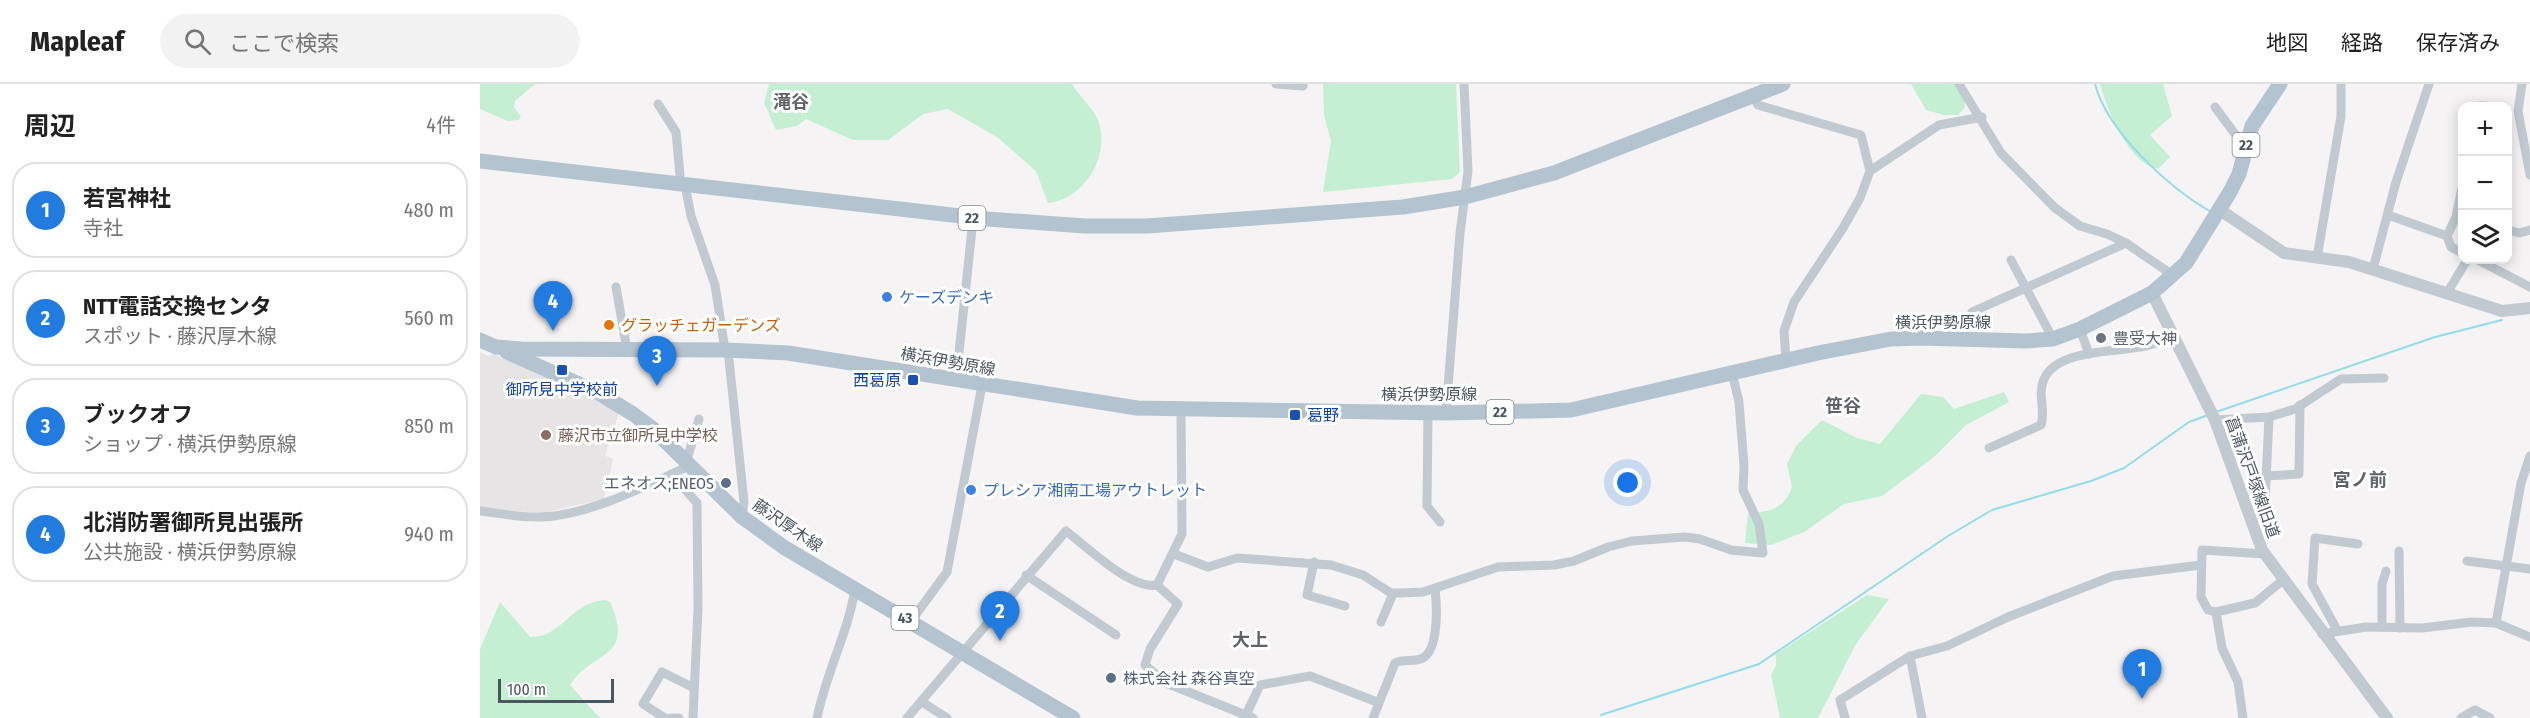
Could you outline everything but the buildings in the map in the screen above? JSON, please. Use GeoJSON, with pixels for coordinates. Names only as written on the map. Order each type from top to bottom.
{"type":"FeatureCollection","features":[{"type":"Feature","properties":{"kind":"main road","name":"22"},"geometry":{"type":"LineString","coordinates":[[480,160],[682,180],[974,214],[1150,216],[1466,194],[1755,90],[1783,84]]}},
{"type":"Feature","properties":{"kind":"main road","name":"横浜伊勢原線"},"geometry":{"type":"LineString","coordinates":[[480,340],[496,346],[521,350],[726,350],[801,355],[1113,406],[1181,410],[1446,413],[1571,410],[1786,360],[1891,339],[2026,341],[2053,339],[2080,329],[2152,293],[2174,276],[2196,250],[2239,174],[2246,144],[2259,113],[2280,84]]}},
{"type":"Feature","properties":{"kind":"main road","name":"22"},"geometry":{"type":"LineString","coordinates":[[480,152],[682,180]]}},
{"type":"Feature","properties":{"kind":"main road","name":"藤沢厚木線"},"geometry":{"type":"LineString","coordinates":[[496,346],[612,400],[652,428],[742,517],[785,548],[1070,717]]}},
{"type":"Feature","properties":{"kind":"street"},"geometry":{"type":"LineString","coordinates":[[1276,84],[1303,86],[1303,84]]}},
{"type":"Feature","properties":{"kind":"street"},"geometry":{"type":"LineString","coordinates":[[1446,413],[1468,171],[1464,84]]}},
{"type":"Feature","properties":{"kind":"street"},"geometry":{"type":"LineString","coordinates":[[1959,84],[1982,117],[2001,153],[2055,208],[2080,226],[2107,234],[2126,243],[2174,276]]}},
{"type":"Feature","properties":{"kind":"street"},"geometry":{"type":"LineString","coordinates":[[2317,258],[2341,116],[2341,84]]}},
{"type":"Feature","properties":{"kind":"street"},"geometry":{"type":"LineString","coordinates":[[2373,269],[2396,182],[2412,141],[2429,84]]}},
{"type":"Feature","properties":{"kind":"street"},"geometry":{"type":"LineString","coordinates":[[2522,84],[2518,111],[2530,175]]}},
{"type":"Feature","properties":{"kind":"street"},"geometry":{"type":"LineString","coordinates":[[1755,90],[1758,105],[1861,135],[1870,171],[1860,198],[1843,228],[1794,302],[1784,331],[1786,360]]}},
{"type":"Feature","properties":{"kind":"street"},"geometry":{"type":"LineString","coordinates":[[658,104],[676,132],[682,180],[691,216],[715,285],[726,350],[744,502],[742,517]]}},
{"type":"Feature","properties":{"kind":"street"},"geometry":{"type":"LineString","coordinates":[[2215,107],[2238,138],[2246,144]]}},
{"type":"Feature","properties":{"kind":"street"},"geometry":{"type":"LineString","coordinates":[[2512,110],[2518,111]]}},
{"type":"Feature","properties":{"kind":"street"},"geometry":{"type":"LineString","coordinates":[[1870,171],[1939,125],[1982,117]]}},
{"type":"Feature","properties":{"kind":"street"},"geometry":{"type":"LineString","coordinates":[[2220,210],[2279,251],[2373,269],[2502,311],[2530,308]]}},
{"type":"Feature","properties":{"kind":"street"},"geometry":{"type":"LineString","coordinates":[[956,381],[974,214]]}},
{"type":"Feature","properties":{"kind":"street"},"geometry":{"type":"LineString","coordinates":[[2388,215],[2447,236]]}},
{"type":"Feature","properties":{"kind":"street"},"geometry":{"type":"LineString","coordinates":[[2447,236],[2458,220]]}},
{"type":"Feature","properties":{"kind":"street"},"geometry":{"type":"LineString","coordinates":[[2512,231],[2530,230]]}},
{"type":"Feature","properties":{"kind":"street"},"geometry":{"type":"LineString","coordinates":[[2447,236],[2451,247],[2458,250]]}},
{"type":"Feature","properties":{"kind":"street"},"geometry":{"type":"LineString","coordinates":[[1972,312],[2126,243]]}},
{"type":"Feature","properties":{"kind":"street"},"geometry":{"type":"LineString","coordinates":[[2011,260],[2053,339]]}},
{"type":"Feature","properties":{"kind":"street"},"geometry":{"type":"LineString","coordinates":[[2447,293],[2465,264]]}},
{"type":"Feature","properties":{"kind":"street"},"geometry":{"type":"LineString","coordinates":[[2486,264],[2530,287]]}},
{"type":"Feature","properties":{"kind":"street"},"geometry":{"type":"LineString","coordinates":[[616,287],[627,351]]}},
{"type":"Feature","properties":{"kind":"street","name":"菖蒲沢戸塚線旧道"},"geometry":{"type":"LineString","coordinates":[[2152,293],[2213,416],[2256,538],[2322,634],[2387,718]]}},
{"type":"Feature","properties":{"kind":"street"},"geometry":{"type":"LineString","coordinates":[[2080,329],[2089,354]]}},
{"type":"Feature","properties":{"kind":"street"},"geometry":{"type":"LineString","coordinates":[[1989,448],[2041,425],[2040,397],[2044,378],[2060,364],[2089,354],[2152,345],[2174,334]]}},
{"type":"Feature","properties":{"kind":"street"},"geometry":{"type":"LineString","coordinates":[[1174,554],[1208,567],[1237,558],[1314,562],[1360,573],[1391,593],[1423,592],[1497,567],[1554,565],[1574,561],[1608,546],[1641,540],[1700,539],[1731,550],[1763,553],[1759,524],[1743,490],[1744,466],[1740,412],[1732,373]]}},
{"type":"Feature","properties":{"kind":"street"},"geometry":{"type":"LineString","coordinates":[[2213,416],[2269,417],[2300,405],[2341,379],[2384,378]]}},
{"type":"Feature","properties":{"kind":"street"},"geometry":{"type":"LineString","coordinates":[[911,621],[947,572],[982,385]]}},
{"type":"Feature","properties":{"kind":"street"},"geometry":{"type":"LineString","coordinates":[[2266,476],[2300,474],[2300,405]]}},
{"type":"Feature","properties":{"kind":"street"},"geometry":{"type":"LineString","coordinates":[[907,718],[1026,575],[1066,531],[1124,576],[1147,587],[1157,585],[1182,534],[1181,410]]}},
{"type":"Feature","properties":{"kind":"street"},"geometry":{"type":"LineString","coordinates":[[1428,412],[1427,506],[1440,522]]}},
{"type":"Feature","properties":{"kind":"street"},"geometry":{"type":"LineString","coordinates":[[2265,502],[2269,417]]}},
{"type":"Feature","properties":{"kind":"street"},"geometry":{"type":"LineString","coordinates":[[480,512],[542,517],[604,504],[687,465],[699,419]]}},
{"type":"Feature","properties":{"kind":"street"},"geometry":{"type":"LineString","coordinates":[[2496,623],[2521,483],[2530,456]]}},
{"type":"Feature","properties":{"kind":"street"},"geometry":{"type":"LineString","coordinates":[[671,474],[697,503],[698,608],[693,718]]}},
{"type":"Feature","properties":{"kind":"street"},"geometry":{"type":"LineString","coordinates":[[697,503],[712,489]]}},
{"type":"Feature","properties":{"kind":"street"},"geometry":{"type":"LineString","coordinates":[[2337,630],[2312,584],[2315,538],[2358,544]]}},
{"type":"Feature","properties":{"kind":"street"},"geometry":{"type":"LineString","coordinates":[[2265,554],[2202,550],[2201,597],[2208,610],[2216,612],[2255,603],[2283,580]]}},
{"type":"Feature","properties":{"kind":"street"},"geometry":{"type":"LineString","coordinates":[[2399,551],[2400,628]]}},
{"type":"Feature","properties":{"kind":"street"},"geometry":{"type":"LineString","coordinates":[[2468,561],[2530,569]]}},
{"type":"Feature","properties":{"kind":"street"},"geometry":{"type":"LineString","coordinates":[[1314,562],[1306,595],[1345,606]]}},
{"type":"Feature","properties":{"kind":"street"},"geometry":{"type":"LineString","coordinates":[[1845,718],[1840,700],[1910,656],[1947,646],[2008,617],[2113,576],[2201,565]]}},
{"type":"Feature","properties":{"kind":"street"},"geometry":{"type":"LineString","coordinates":[[2382,627],[2382,584],[2386,571]]}},
{"type":"Feature","properties":{"kind":"street"},"geometry":{"type":"LineString","coordinates":[[1026,575],[1116,635]]}},
{"type":"Feature","properties":{"kind":"street"},"geometry":{"type":"LineString","coordinates":[[1157,585],[1178,604],[1150,649],[1145,665],[1166,683],[1249,717],[1260,685],[1303,676],[1318,678],[1377,702]]}},
{"type":"Feature","properties":{"kind":"street"},"geometry":{"type":"LineString","coordinates":[[817,718],[830,668],[851,615],[855,589]]}},
{"type":"Feature","properties":{"kind":"street"},"geometry":{"type":"LineString","coordinates":[[1373,718],[1377,702],[1395,663],[1422,659],[1429,653],[1437,620],[1435,589]]}},
{"type":"Feature","properties":{"kind":"street"},"geometry":{"type":"LineString","coordinates":[[1382,622],[1392,596],[1391,593]]}},
{"type":"Feature","properties":{"kind":"street"},"geometry":{"type":"LineString","coordinates":[[2216,612],[2222,648],[2238,682],[2243,718]]}},
{"type":"Feature","properties":{"kind":"street"},"geometry":{"type":"LineString","coordinates":[[2322,634],[2337,630],[2382,627],[2422,628],[2472,622],[2496,623],[2530,637]]}},
{"type":"Feature","properties":{"kind":"street"},"geometry":{"type":"LineString","coordinates":[[1910,656],[1922,718]]}},
{"type":"Feature","properties":{"kind":"street"},"geometry":{"type":"LineString","coordinates":[[665,718],[643,704],[662,672],[694,688]]}},
{"type":"Feature","properties":{"kind":"street"},"geometry":{"type":"LineString","coordinates":[[922,702],[947,718]]}},
{"type":"Feature","properties":{"kind":"street"},"geometry":{"type":"LineString","coordinates":[[2461,718],[2475,710],[2490,718]]}},
{"type":"Feature","properties":{"kind":"street"},"geometry":{"type":"LineString","coordinates":[[671,718],[679,718]]}},
{"type":"Feature","properties":{"kind":"shaded area","name":"藤沢市立御所見中学校"},"geometry":{"type":"Polygon","coordinates":[[[480,352],[488,356],[494,354],[542,375],[607,404],[619,413],[605,456],[613,459],[604,499],[542,513],[480,508],[480,352]]]}},
{"type":"Feature","properties":{"kind":"green space"},"geometry":{"type":"Polygon","coordinates":[[[480,84],[535,84],[515,101],[514,107],[521,117],[518,120],[508,121],[480,109],[480,84]]]}},
{"type":"Feature","properties":{"kind":"green space"},"geometry":{"type":"Polygon","coordinates":[[[769,84],[1072,84],[1097,118],[1101,149],[1091,175],[1082,185],[1061,200],[1048,203],[1036,171],[997,137],[948,109],[923,114],[888,140],[853,140],[806,119],[797,126],[776,130],[764,103],[769,84]]]}},
{"type":"Feature","properties":{"kind":"green space"},"geometry":{"type":"Polygon","coordinates":[[[1323,84],[1456,84],[1460,172],[1452,179],[1323,192],[1331,141],[1324,115],[1323,84]]]}},
{"type":"Feature","properties":{"kind":"green space"},"geometry":{"type":"Polygon","coordinates":[[[1911,84],[1962,84],[1965,107],[1958,115],[1944,115],[1926,110],[1911,84]]]}},
{"type":"Feature","properties":{"kind":"green space"},"geometry":{"type":"Polygon","coordinates":[[[2100,84],[2163,84],[2172,116],[2150,135],[2170,157],[2158,169],[2147,165],[2129,147],[2108,108],[2100,84]]]}},
{"type":"Feature","properties":{"kind":"green space"},"geometry":{"type":"Polygon","coordinates":[[[2004,392],[2009,402],[1966,425],[1934,457],[1882,496],[1844,504],[1804,532],[1771,545],[1745,543],[1748,513],[1775,508],[1785,500],[1792,487],[1787,464],[1796,446],[1822,420],[1857,438],[1880,444],[1921,394],[1943,397],[1954,409],[2004,392]]]}},
{"type":"Feature","properties":{"kind":"green space"},"geometry":{"type":"Polygon","coordinates":[[[1867,595],[1889,599],[1856,644],[1818,718],[1780,718],[1771,675],[1776,665],[1776,654],[1867,595]]]}},
{"type":"Feature","properties":{"kind":"green space"},"geometry":{"type":"Polygon","coordinates":[[[605,600],[610,602],[617,621],[618,635],[615,645],[589,665],[570,685],[600,718],[480,718],[480,649],[500,602],[530,637],[550,632],[583,607],[605,600]]]}},
{"type":"Feature","properties":{"kind":"waterway"},"geometry":{"type":"LineString","coordinates":[[2095,84],[2112,120],[2142,157],[2194,202],[2211,212]]}},
{"type":"Feature","properties":{"kind":"waterway"},"geometry":{"type":"LineString","coordinates":[[2216,412],[2435,337],[2502,320]]}},
{"type":"Feature","properties":{"kind":"waterway"},"geometry":{"type":"LineString","coordinates":[[1601,715],[1759,664],[1948,536],[1992,510],[2091,481],[2124,468],[2189,422],[2208,415]]}},
{"type":"Feature","properties":{"kind":"place","name":"ケーズデンキ"},"geometry":{"type":"Point","coordinates":[887,297]}},
{"type":"Feature","properties":{"kind":"place","name":"グラッチェガーデンズ"},"geometry":{"type":"Point","coordinates":[609,325]}},
{"type":"Feature","properties":{"kind":"place","name":"北消防署御所見出張所"},"geometry":{"type":"Point","coordinates":[553,331]}},
{"type":"Feature","properties":{"kind":"place","name":"豊受大神"},"geometry":{"type":"Point","coordinates":[2101,338]}},
{"type":"Feature","properties":{"kind":"place","name":"御所見中学校前"},"geometry":{"type":"Point","coordinates":[562,370]}},
{"type":"Feature","properties":{"kind":"place","name":"西葛原"},"geometry":{"type":"Point","coordinates":[913,380]}},
{"type":"Feature","properties":{"kind":"place","name":"ブックオフ"},"geometry":{"type":"Point","coordinates":[657,386]}},
{"type":"Feature","properties":{"kind":"place","name":"葛野"},"geometry":{"type":"Point","coordinates":[1295,415]}},
{"type":"Feature","properties":{"kind":"place","name":"藤沢市立御所見中学校"},"geometry":{"type":"Point","coordinates":[546,435]}},
{"type":"Feature","properties":{"kind":"place","name":"エネオス;ENEOS"},"geometry":{"type":"Point","coordinates":[726,483]}},
{"type":"Feature","properties":{"kind":"place","name":"プレシア湘南工場アウトレット"},"geometry":{"type":"Point","coordinates":[971,490]}},
{"type":"Feature","properties":{"kind":"place","name":"NTT電話交換センタ"},"geometry":{"type":"Point","coordinates":[1000,641]}},
{"type":"Feature","properties":{"kind":"place","name":"株式会社 森谷真空"},"geometry":{"type":"Point","coordinates":[1111,678]}},
{"type":"Feature","properties":{"kind":"place","name":"若宮神社"},"geometry":{"type":"Point","coordinates":[2142,699]}},
{"type":"Feature","properties":{"kind":"district","name":"滝谷"},"geometry":{"type":"Point","coordinates":[791,102]}},
{"type":"Feature","properties":{"kind":"district","name":"笹谷"},"geometry":{"type":"Point","coordinates":[1843,406]}},
{"type":"Feature","properties":{"kind":"district","name":"宮ノ前"},"geometry":{"type":"Point","coordinates":[2360,480]}},
{"type":"Feature","properties":{"kind":"district","name":"大上"},"geometry":{"type":"Point","coordinates":[1250,640]}}]}
